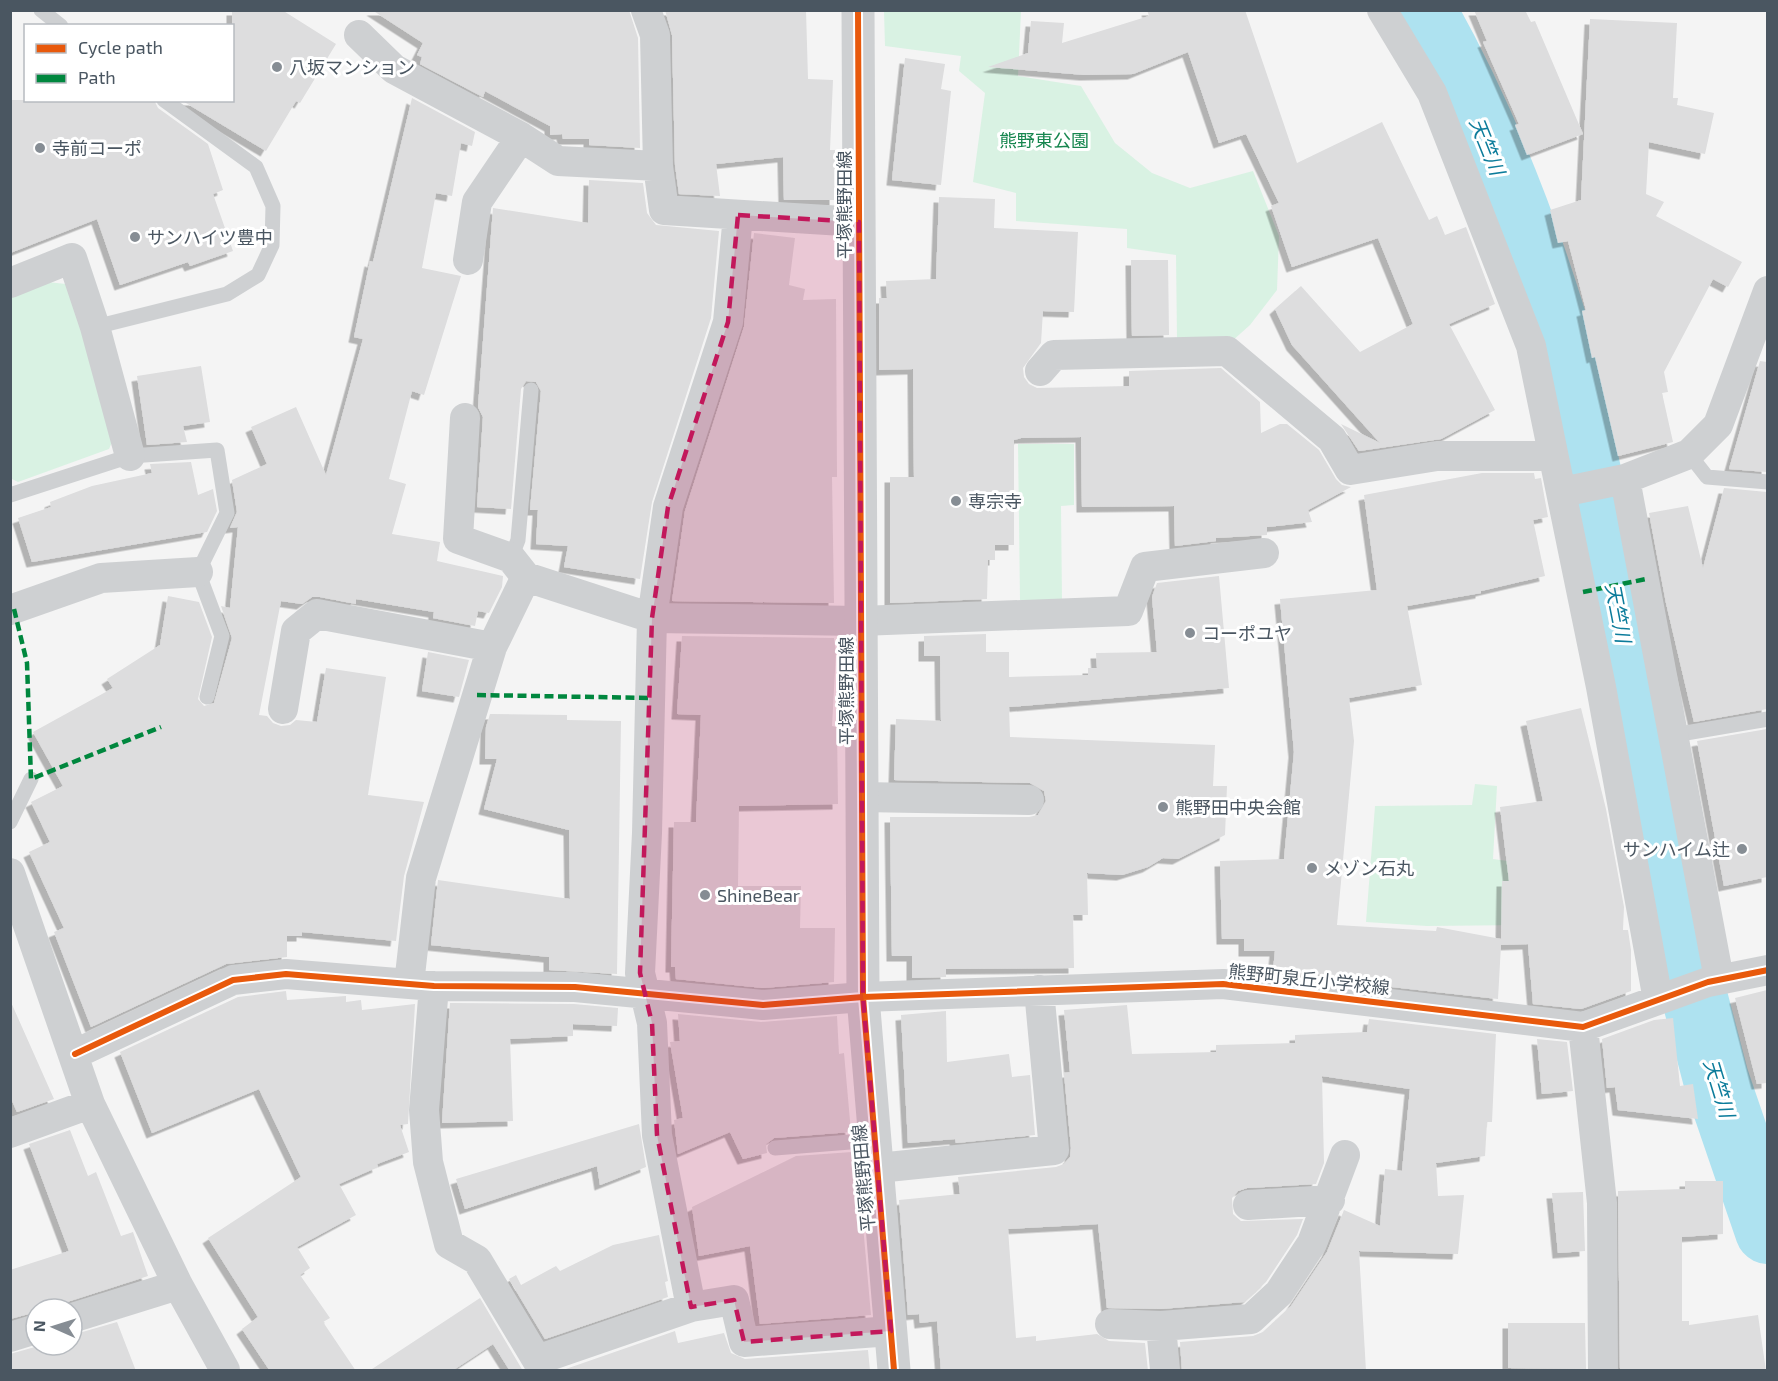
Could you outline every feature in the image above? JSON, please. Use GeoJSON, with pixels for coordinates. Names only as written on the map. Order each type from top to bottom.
{"type":"FeatureCollection","features":[{"type":"Feature","properties":{"kind":"street"},"geometry":{"type":"LineString","coordinates":[[646,10],[655,35],[658,166],[664,210],[859,222]]}},
{"type":"Feature","properties":{"kind":"street","name":"平塚熊野田線"},"geometry":{"type":"LineString","coordinates":[[858,10],[863,997],[894,1371]]}},
{"type":"Feature","properties":{"kind":"street"},"geometry":{"type":"LineString","coordinates":[[1384,11],[1432,93],[1470,184],[1531,346],[1665,998]]}},
{"type":"Feature","properties":{"kind":"street"},"geometry":{"type":"LineString","coordinates":[[359,35],[394,69],[521,137],[558,161],[658,166]]}},
{"type":"Feature","properties":{"kind":"street"},"geometry":{"type":"LineString","coordinates":[[468,260],[477,202],[521,137]]}},
{"type":"Feature","properties":{"kind":"street"},"geometry":{"type":"LineString","coordinates":[[691,1307],[657,1135],[652,1023],[640,973],[647,833],[652,618],[668,507],[728,322],[738,215]]}},
{"type":"Feature","properties":{"kind":"street"},"geometry":{"type":"LineString","coordinates":[[10,283],[72,258],[130,456]]}},
{"type":"Feature","properties":{"kind":"street"},"geometry":{"type":"LineString","coordinates":[[1562,492],[1626,480],[1689,454],[1718,425],[1767,291]]}},
{"type":"Feature","properties":{"kind":"street"},"geometry":{"type":"LineString","coordinates":[[1040,371],[1054,355],[1227,351],[1332,439],[1350,470],[1437,456],[1553,456]]}},
{"type":"Feature","properties":{"kind":"street"},"geometry":{"type":"LineString","coordinates":[[465,418],[458,539],[519,567],[652,618],[860,621],[1128,611],[1145,567],[1264,553]]}},
{"type":"Feature","properties":{"kind":"street"},"geometry":{"type":"LineString","coordinates":[[1626,480],[1674,735],[1713,981],[1767,970]]}},
{"type":"Feature","properties":{"kind":"street"},"geometry":{"type":"LineString","coordinates":[[519,567],[421,878],[424,1110],[428,1162],[449,1244],[477,1260],[540,1365],[691,1307],[734,1300],[744,1342],[891,1331]]}},
{"type":"Feature","properties":{"kind":"street"},"geometry":{"type":"LineString","coordinates":[[10,610],[101,578],[198,572]]}},
{"type":"Feature","properties":{"kind":"street"},"geometry":{"type":"LineString","coordinates":[[283,709],[296,631],[317,614],[492,647]]}},
{"type":"Feature","properties":{"kind":"street"},"geometry":{"type":"LineString","coordinates":[[861,797],[1029,800]]}},
{"type":"Feature","properties":{"kind":"street"},"geometry":{"type":"LineString","coordinates":[[10,873],[75,1054],[90,1104],[178,1285],[225,1371]]}},
{"type":"Feature","properties":{"kind":"street","name":"熊野町泉丘小学校線"},"geometry":{"type":"LineString","coordinates":[[75,1054],[233,980],[286,975],[422,985],[575,987],[763,1005],[863,997],[1223,984],[1583,1028],[1713,981]]}},
{"type":"Feature","properties":{"kind":"street"},"geometry":{"type":"LineString","coordinates":[[876,1154],[1054,1150],[1039,990]]}},
{"type":"Feature","properties":{"kind":"street"},"geometry":{"type":"LineString","coordinates":[[1583,1028],[1602,1203],[1603,1371]]}},
{"type":"Feature","properties":{"kind":"street"},"geometry":{"type":"LineString","coordinates":[[10,1133],[90,1104]]}},
{"type":"Feature","properties":{"kind":"street"},"geometry":{"type":"LineString","coordinates":[[1110,1324],[1161,1326],[1251,1319],[1279,1293],[1312,1243],[1345,1155]]}},
{"type":"Feature","properties":{"kind":"street"},"geometry":{"type":"LineString","coordinates":[[1248,1205],[1330,1200]]}},
{"type":"Feature","properties":{"kind":"street"},"geometry":{"type":"LineString","coordinates":[[84,1314],[178,1285]]}},
{"type":"Feature","properties":{"kind":"street"},"geometry":{"type":"LineString","coordinates":[[1161,1326],[1165,1371]]}},
{"type":"Feature","properties":{"kind":"lane"},"geometry":{"type":"LineString","coordinates":[[41,10],[58,24]]}},
{"type":"Feature","properties":{"kind":"lane"},"geometry":{"type":"LineString","coordinates":[[94,327],[227,294],[258,275],[272,245],[273,206],[256,167],[167,102]]}},
{"type":"Feature","properties":{"kind":"lane"},"geometry":{"type":"LineString","coordinates":[[519,567],[518,540],[531,390]]}},
{"type":"Feature","properties":{"kind":"lane"},"geometry":{"type":"LineString","coordinates":[[10,495],[130,456],[217,450],[227,513],[198,572],[222,636],[207,697]]}},
{"type":"Feature","properties":{"kind":"lane"},"geometry":{"type":"LineString","coordinates":[[1689,454],[1707,477],[1767,482]]}},
{"type":"Feature","properties":{"kind":"lane"},"geometry":{"type":"LineString","coordinates":[[1674,735],[1767,719]]}},
{"type":"Feature","properties":{"kind":"lane"},"geometry":{"type":"LineString","coordinates":[[10,822],[31,779]]}},
{"type":"Feature","properties":{"kind":"lane"},"geometry":{"type":"LineString","coordinates":[[775,1148],[876,1154]]}},
{"type":"Feature","properties":{"kind":"highlighted area"},"geometry":{"type":"Polygon","coordinates":[[[738,215],[859,222],[863,997],[891,1331],[744,1342],[734,1300],[691,1307],[657,1135],[652,1023],[640,973],[652,618],[668,507],[728,322],[738,215]]]}},
{"type":"Feature","properties":{"kind":"green space","name":"熊野東公園"},"geometry":{"type":"Polygon","coordinates":[[[884,11],[1021,11],[1018,76],[1081,86],[1115,143],[1152,173],[1190,188],[1253,171],[1279,236],[1277,290],[1250,325],[1231,342],[1177,339],[1176,255],[1127,248],[1127,229],[1016,221],[1016,193],[973,182],[985,93],[959,71],[961,56],[885,46],[884,11]]]}},
{"type":"Feature","properties":{"kind":"green space"},"geometry":{"type":"Polygon","coordinates":[[[47,282],[66,284],[115,435],[109,449],[18,482],[10,478],[10,294],[47,282]]]}},
{"type":"Feature","properties":{"kind":"green space"},"geometry":{"type":"Polygon","coordinates":[[[1018,444],[1074,444],[1074,505],[1061,506],[1062,600],[1020,600],[1018,444]]]}},
{"type":"Feature","properties":{"kind":"green space"},"geometry":{"type":"Polygon","coordinates":[[[1475,784],[1497,786],[1493,859],[1537,865],[1538,925],[1427,926],[1366,922],[1375,806],[1472,805],[1475,784]]]}},
{"type":"Feature","properties":{"kind":"building","name":"八坂マンション"},"geometry":{"type":"Polygon","coordinates":[[[232,10],[282,10],[336,44],[300,103],[296,101],[266,151],[184,102],[234,102],[234,24],[232,24],[232,10]]]}},
{"type":"Feature","properties":{"kind":"building"},"geometry":{"type":"Polygon","coordinates":[[[372,10],[629,10],[638,38],[640,148],[589,145],[589,139],[563,139],[562,134],[550,135],[550,126],[485,91],[483,97],[420,64],[422,57],[417,55],[423,43],[372,10]]]}},
{"type":"Feature","properties":{"kind":"building"},"geometry":{"type":"Polygon","coordinates":[[[665,10],[806,10],[808,79],[833,80],[830,150],[835,150],[835,200],[784,200],[783,157],[716,164],[720,196],[679,194],[675,165],[672,35],[665,10]]]}},
{"type":"Feature","properties":{"kind":"building"},"geometry":{"type":"Polygon","coordinates":[[[1147,10],[1245,10],[1297,163],[1382,122],[1429,220],[1437,216],[1445,235],[1466,227],[1495,304],[1449,324],[1495,410],[1441,439],[1359,451],[1341,424],[1380,443],[1292,345],[1275,309],[1301,286],[1360,352],[1413,324],[1378,238],[1292,267],[1271,206],[1279,203],[1246,134],[1219,143],[1188,52],[1133,74],[1085,75],[988,67],[1028,53],[1031,21],[1064,23],[1062,43],[1149,16],[1147,10]]]}},
{"type":"Feature","properties":{"kind":"building"},"geometry":{"type":"Polygon","coordinates":[[[1474,10],[1525,10],[1531,22],[1535,21],[1583,134],[1527,155],[1515,125],[1519,124],[1483,42],[1487,41],[1474,10]]]}},
{"type":"Feature","properties":{"kind":"building"},"geometry":{"type":"Polygon","coordinates":[[[1590,19],[1677,23],[1673,98],[1678,98],[1677,105],[1714,113],[1705,154],[1649,142],[1646,194],[1664,202],[1656,216],[1742,262],[1728,287],[1713,279],[1664,372],[1668,392],[1662,393],[1673,442],[1618,456],[1595,357],[1592,358],[1582,311],[1586,310],[1568,241],[1558,243],[1550,210],[1581,200],[1590,19]]]}},
{"type":"Feature","properties":{"kind":"building"},"geometry":{"type":"Polygon","coordinates":[[[905,58],[945,64],[941,89],[951,91],[941,185],[892,180],[905,58]]]}},
{"type":"Feature","properties":{"kind":"building"},"geometry":{"type":"Polygon","coordinates":[[[412,98],[475,132],[472,146],[461,143],[452,196],[436,193],[422,268],[461,276],[424,395],[412,391],[389,479],[406,484],[392,534],[440,542],[437,561],[503,576],[502,587],[489,613],[478,611],[475,626],[433,618],[434,612],[356,599],[356,604],[320,597],[312,597],[302,604],[281,601],[259,715],[267,716],[273,723],[281,726],[290,725],[296,720],[317,722],[326,668],[386,677],[368,795],[424,802],[404,876],[396,941],[302,932],[302,936],[287,936],[287,957],[226,964],[91,1027],[54,932],[64,928],[29,852],[50,842],[31,802],[63,786],[33,732],[113,688],[107,679],[160,645],[168,596],[199,602],[212,637],[198,699],[204,706],[214,703],[232,638],[221,606],[230,608],[238,527],[230,528],[237,512],[232,480],[267,464],[251,427],[296,407],[326,475],[363,339],[354,337],[370,261],[373,262],[412,98]]]}},
{"type":"Feature","properties":{"kind":"building"},"geometry":{"type":"Polygon","coordinates":[[[10,100],[24,100],[24,102],[155,102],[158,108],[208,144],[223,190],[213,194],[233,251],[190,266],[188,262],[120,285],[97,219],[10,253],[10,100]]]}},
{"type":"Feature","properties":{"kind":"building"},"geometry":{"type":"Polygon","coordinates":[[[589,180],[643,183],[647,213],[656,225],[719,231],[711,318],[652,502],[640,579],[564,567],[568,546],[536,544],[538,510],[530,510],[541,391],[536,382],[526,381],[521,389],[511,509],[477,507],[483,417],[478,407],[493,208],[588,223],[589,180]]]}},
{"type":"Feature","properties":{"kind":"building"},"geometry":{"type":"Polygon","coordinates":[[[939,197],[995,199],[994,228],[1078,232],[1074,312],[1043,311],[1041,343],[1023,368],[1024,377],[1029,384],[1037,388],[1129,386],[1129,371],[1221,368],[1260,402],[1261,433],[1280,424],[1287,424],[1319,450],[1342,485],[1351,487],[1308,510],[1312,522],[1267,527],[1267,535],[1216,538],[1216,541],[1175,546],[1174,506],[1082,507],[1081,437],[1021,438],[1014,440],[1014,545],[995,545],[995,560],[988,560],[987,599],[890,603],[890,477],[914,477],[913,369],[879,370],[879,298],[887,298],[886,281],[936,279],[939,197]]]}},
{"type":"Feature","properties":{"kind":"building"},"geometry":{"type":"Polygon","coordinates":[[[754,233],[795,238],[789,285],[805,289],[803,300],[836,299],[837,477],[832,477],[834,603],[672,601],[685,511],[744,327],[754,233]]]}},
{"type":"Feature","properties":{"kind":"building"},"geometry":{"type":"Polygon","coordinates":[[[1131,260],[1168,260],[1169,335],[1132,336],[1131,260]]]}},
{"type":"Feature","properties":{"kind":"building"},"geometry":{"type":"Polygon","coordinates":[[[1760,361],[1767,362],[1767,472],[1729,469],[1760,361]]]}},
{"type":"Feature","properties":{"kind":"building"},"geometry":{"type":"Polygon","coordinates":[[[201,366],[210,422],[183,426],[187,442],[147,445],[137,376],[201,366]]]}},
{"type":"Feature","properties":{"kind":"building"},"geometry":{"type":"Polygon","coordinates":[[[191,462],[198,495],[213,489],[217,511],[207,532],[32,562],[18,518],[51,507],[50,502],[92,486],[152,473],[150,464],[191,462]]]}},
{"type":"Feature","properties":{"kind":"building"},"geometry":{"type":"Polygon","coordinates":[[[1482,473],[1534,473],[1535,479],[1541,478],[1548,517],[1533,520],[1545,576],[1481,591],[1481,593],[1407,606],[1422,685],[1349,698],[1354,741],[1337,925],[1436,931],[1437,927],[1501,939],[1502,881],[1509,881],[1500,807],[1543,801],[1526,721],[1581,708],[1606,809],[1624,907],[1623,930],[1628,930],[1631,950],[1631,991],[1581,1009],[1533,1004],[1528,944],[1501,945],[1498,999],[1374,985],[1375,980],[1273,970],[1275,951],[1244,951],[1244,939],[1222,939],[1220,861],[1284,859],[1294,752],[1280,599],[1377,590],[1364,495],[1482,473]]]}},
{"type":"Feature","properties":{"kind":"building"},"geometry":{"type":"Polygon","coordinates":[[[1724,488],[1767,492],[1767,709],[1694,722],[1666,603],[1649,513],[1688,506],[1703,568],[1724,488]]]}},
{"type":"Feature","properties":{"kind":"building"},"geometry":{"type":"Polygon","coordinates":[[[1219,576],[1229,688],[1009,707],[1010,737],[1215,745],[1213,786],[1227,786],[1225,835],[1178,859],[1163,858],[1148,867],[1122,875],[1087,873],[1088,915],[1073,915],[1074,968],[946,969],[946,977],[912,978],[912,956],[892,956],[890,817],[1029,817],[1038,815],[1046,801],[1044,791],[1030,783],[894,780],[896,719],[941,721],[940,656],[924,656],[924,636],[986,634],[986,652],[1009,652],[1009,677],[1088,675],[1088,668],[1097,668],[1096,653],[1157,652],[1152,597],[1157,583],[1219,576]]]}},
{"type":"Feature","properties":{"kind":"building"},"geometry":{"type":"Polygon","coordinates":[[[682,636],[834,638],[836,653],[832,726],[837,727],[838,804],[739,806],[738,886],[801,886],[800,928],[835,928],[834,982],[763,988],[676,979],[675,967],[671,967],[674,822],[696,822],[701,715],[677,714],[682,636]]]}},
{"type":"Feature","properties":{"kind":"building"},"geometry":{"type":"Polygon","coordinates":[[[428,652],[469,660],[459,697],[422,691],[428,652]]]}},
{"type":"Feature","properties":{"kind":"building"},"geometry":{"type":"Polygon","coordinates":[[[490,714],[567,715],[567,720],[621,721],[617,974],[549,970],[549,957],[431,945],[438,880],[570,899],[569,830],[484,809],[497,759],[485,759],[486,727],[490,714]]]}},
{"type":"Feature","properties":{"kind":"building"},"geometry":{"type":"Polygon","coordinates":[[[1767,729],[1767,877],[1724,886],[1697,741],[1767,729]]]}},
{"type":"Feature","properties":{"kind":"building"},"geometry":{"type":"Polygon","coordinates":[[[1767,990],[1767,1083],[1757,1084],[1735,998],[1767,990]]]}},
{"type":"Feature","properties":{"kind":"building"},"geometry":{"type":"Polygon","coordinates":[[[286,991],[287,1000],[346,996],[346,1002],[361,1000],[362,1010],[415,1004],[408,1124],[400,1125],[409,1152],[377,1164],[378,1167],[339,1184],[356,1215],[297,1247],[310,1268],[300,1275],[330,1318],[323,1322],[356,1371],[270,1371],[242,1329],[258,1317],[208,1238],[301,1177],[259,1089],[152,1133],[120,1052],[238,997],[286,991]]]}},
{"type":"Feature","properties":{"kind":"building"},"geometry":{"type":"Polygon","coordinates":[[[10,1000],[54,1099],[17,1112],[10,1096],[10,1000]]]}},
{"type":"Feature","properties":{"kind":"building"},"geometry":{"type":"Polygon","coordinates":[[[450,1003],[574,1004],[618,1008],[617,1026],[573,1024],[573,1036],[510,1039],[513,1121],[442,1123],[450,1003]]]}},
{"type":"Feature","properties":{"kind":"building"},"geometry":{"type":"Polygon","coordinates":[[[1127,1005],[1132,1054],[1216,1052],[1216,1045],[1295,1043],[1295,1035],[1367,1032],[1369,1019],[1496,1034],[1492,1122],[1487,1122],[1485,1156],[1436,1163],[1438,1196],[1464,1195],[1458,1254],[1359,1251],[1366,1371],[1182,1371],[1180,1342],[1253,1336],[1263,1332],[1291,1306],[1327,1252],[1344,1210],[1380,1226],[1385,1169],[1402,1171],[1410,1089],[1322,1076],[1324,1163],[1316,1184],[1247,1188],[1238,1191],[1232,1198],[1233,1214],[1241,1221],[1303,1219],[1297,1235],[1266,1282],[1244,1302],[1161,1309],[1107,1308],[1098,1224],[1008,1229],[1016,1338],[1036,1336],[1036,1341],[1097,1334],[1109,1341],[1145,1343],[1148,1371],[941,1371],[937,1321],[920,1323],[919,1314],[908,1315],[899,1200],[960,1194],[958,1177],[1056,1167],[1064,1164],[1070,1157],[1071,1148],[1064,1073],[1070,1072],[1064,1010],[1127,1005]]]}},
{"type":"Feature","properties":{"kind":"building"},"geometry":{"type":"Polygon","coordinates":[[[946,1011],[947,1062],[1009,1054],[1012,1077],[1030,1075],[1035,1135],[956,1143],[955,1139],[908,1143],[901,1015],[946,1011]]]}},
{"type":"Feature","properties":{"kind":"building"},"geometry":{"type":"Polygon","coordinates":[[[678,1014],[761,1022],[837,1016],[839,1054],[844,1053],[851,1132],[774,1138],[766,1144],[767,1153],[743,1159],[730,1132],[678,1154],[674,1120],[683,1118],[670,1042],[680,1041],[678,1014]]]}},
{"type":"Feature","properties":{"kind":"building"},"geometry":{"type":"Polygon","coordinates":[[[1673,1018],[1680,1086],[1693,1084],[1698,1119],[1618,1110],[1615,1087],[1607,1088],[1602,1039],[1654,1020],[1673,1018]]]}},
{"type":"Feature","properties":{"kind":"building"},"geometry":{"type":"Polygon","coordinates":[[[1537,1039],[1567,1042],[1573,1091],[1542,1094],[1537,1039]]]}},
{"type":"Feature","properties":{"kind":"building"},"geometry":{"type":"Polygon","coordinates":[[[639,1124],[646,1167],[600,1185],[597,1166],[465,1209],[456,1179],[639,1124]]]}},
{"type":"Feature","properties":{"kind":"building"},"geometry":{"type":"Polygon","coordinates":[[[70,1130],[88,1176],[96,1172],[121,1236],[133,1232],[148,1276],[83,1297],[24,1297],[24,1315],[10,1319],[10,1270],[69,1251],[29,1144],[70,1130]]]}},
{"type":"Feature","properties":{"kind":"building"},"geometry":{"type":"Polygon","coordinates":[[[852,1152],[857,1204],[861,1203],[871,1315],[760,1324],[750,1246],[699,1256],[692,1207],[796,1156],[852,1152]]]}},
{"type":"Feature","properties":{"kind":"building"},"geometry":{"type":"Polygon","coordinates":[[[1685,1181],[1723,1181],[1723,1234],[1682,1237],[1682,1321],[1689,1321],[1689,1325],[1758,1315],[1766,1371],[1620,1371],[1618,1191],[1685,1189],[1685,1181]]]}},
{"type":"Feature","properties":{"kind":"building"},"geometry":{"type":"Polygon","coordinates":[[[1583,1192],[1585,1251],[1558,1253],[1552,1193],[1583,1192]]]}},
{"type":"Feature","properties":{"kind":"building"},"geometry":{"type":"Polygon","coordinates":[[[659,1235],[668,1281],[665,1282],[668,1297],[545,1339],[509,1279],[516,1275],[521,1285],[556,1266],[560,1271],[613,1245],[659,1235]]]}},
{"type":"Feature","properties":{"kind":"building"},"geometry":{"type":"Polygon","coordinates":[[[480,1298],[523,1371],[510,1371],[493,1344],[452,1371],[369,1371],[480,1298]]]}},
{"type":"Feature","properties":{"kind":"building"},"geometry":{"type":"Polygon","coordinates":[[[117,1322],[136,1371],[10,1371],[10,1354],[24,1350],[24,1357],[84,1357],[84,1332],[117,1322]]]}},
{"type":"Feature","properties":{"kind":"building"},"geometry":{"type":"Polygon","coordinates":[[[1508,1323],[1585,1323],[1586,1369],[1508,1368],[1508,1323]]]}},
{"type":"Feature","properties":{"kind":"building"},"geometry":{"type":"Polygon","coordinates":[[[675,1331],[678,1343],[724,1333],[731,1353],[745,1359],[868,1350],[870,1371],[560,1371],[675,1331]]]}},
{"type":"Feature","properties":{"kind":"waterway","name":"天竺川"},"geometry":{"type":"LineString","coordinates":[[1423,10],[1463,86],[1498,164],[1555,325],[1616,595],[1688,972],[1716,1079],[1768,1231]]}},
{"type":"Feature","properties":{"kind":"marked path"},"geometry":{"type":"LineString","coordinates":[[1583,592],[1646,579]]}},
{"type":"Feature","properties":{"kind":"marked path"},"geometry":{"type":"LineString","coordinates":[[14,609],[27,663],[31,779],[161,727]]}},
{"type":"Feature","properties":{"kind":"marked path"},"geometry":{"type":"LineString","coordinates":[[477,695],[650,698]]}},
{"type":"Feature","properties":{"kind":"cycle path"},"geometry":{"type":"LineString","coordinates":[[858,10],[863,997],[894,1370]]}},
{"type":"Feature","properties":{"kind":"cycle path"},"geometry":{"type":"LineString","coordinates":[[75,1054],[233,980],[286,974],[434,986],[575,987],[763,1005],[863,997],[1223,984],[1583,1027],[1708,982],[1768,970]]}},
{"type":"Feature","properties":{"kind":"place","name":"八坂マンション"},"geometry":{"type":"Point","coordinates":[277,67]}},
{"type":"Feature","properties":{"kind":"place","name":"寺前コーポ"},"geometry":{"type":"Point","coordinates":[40,148]}},
{"type":"Feature","properties":{"kind":"place","name":"サンハイツ豊中"},"geometry":{"type":"Point","coordinates":[135,237]}},
{"type":"Feature","properties":{"kind":"place","name":"専宗寺"},"geometry":{"type":"Point","coordinates":[956,501]}},
{"type":"Feature","properties":{"kind":"place","name":"コーポユヤ"},"geometry":{"type":"Point","coordinates":[1190,633]}},
{"type":"Feature","properties":{"kind":"place","name":"熊野田中央会館"},"geometry":{"type":"Point","coordinates":[1163,807]}},
{"type":"Feature","properties":{"kind":"place","name":"サンハイム辻"},"geometry":{"type":"Point","coordinates":[1742,849]}},
{"type":"Feature","properties":{"kind":"place","name":"メゾン石丸"},"geometry":{"type":"Point","coordinates":[1312,868]}},
{"type":"Feature","properties":{"kind":"place","name":"ShineBear"},"geometry":{"type":"Point","coordinates":[705,895]}}]}
